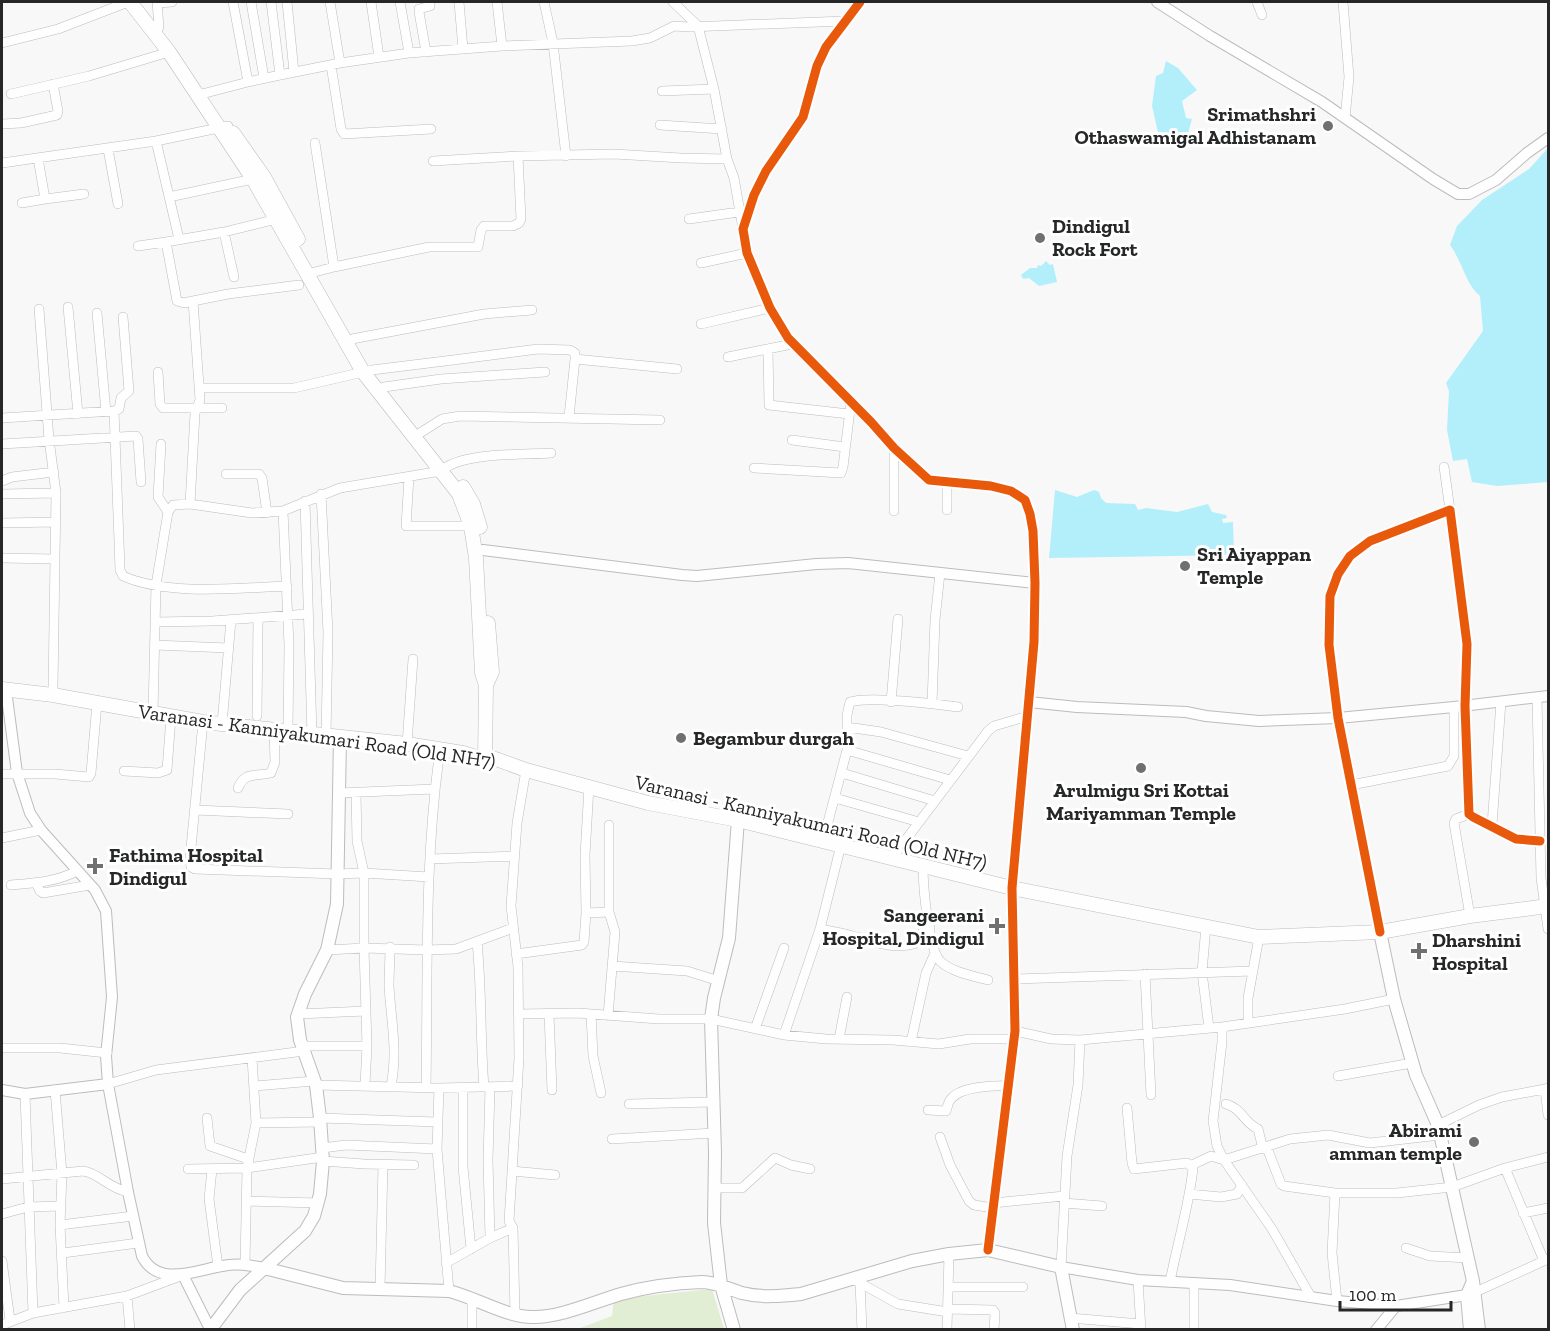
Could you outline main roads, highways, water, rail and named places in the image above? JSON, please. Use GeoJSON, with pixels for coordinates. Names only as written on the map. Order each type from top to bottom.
{"type":"FeatureCollection","features":[{"type":"Feature","properties":{"kind":"main road"},"geometry":{"type":"LineString","coordinates":[[129,2],[157,31],[259,178],[282,217],[307,277],[368,371],[473,504],[480,526],[483,550],[492,672],[486,685]]}},
{"type":"Feature","properties":{"kind":"main road"},"geometry":{"type":"LineString","coordinates":[[140,2],[169,52],[202,94]]}},
{"type":"Feature","properties":{"kind":"main road"},"geometry":{"type":"LineString","coordinates":[[307,277],[352,339],[368,371],[384,387],[420,433],[459,494],[471,526],[476,558],[489,757]]}},
{"type":"Feature","properties":{"kind":"main road"},"geometry":{"type":"LineString","coordinates":[[3,686],[53,688],[153,710],[222,721]]}},
{"type":"Feature","properties":{"kind":"main road","name":"Varanasi - Kanniyakumari Road (Old NH7)"},"geometry":{"type":"LineString","coordinates":[[3,686],[97,703],[153,710],[171,717],[203,722],[222,721],[319,732],[340,738],[408,740],[440,750],[489,757],[526,770],[648,803],[738,820],[1012,888],[1260,937],[1380,932],[1470,916],[1547,906]]}},
{"type":"Feature","properties":{"kind":"main road"},"geometry":{"type":"LineString","coordinates":[[319,732],[467,748],[489,757]]}},
{"type":"Feature","properties":{"kind":"main road"},"geometry":{"type":"LineString","coordinates":[[467,748],[482,742],[486,736]]}},
{"type":"Feature","properties":{"kind":"main road"},"geometry":{"type":"LineString","coordinates":[[210,1329],[240,1290],[305,1231],[314,1216],[318,1203],[323,1155],[320,1120],[315,1083],[298,1028],[298,1014],[305,994],[327,950],[337,904],[340,738]]}},
{"type":"Feature","properties":{"kind":"main road"},"geometry":{"type":"LineString","coordinates":[[734,1329],[721,1285],[714,1223],[711,1019],[729,938],[738,820]]}},
{"type":"Feature","properties":{"kind":"main road"},"geometry":{"type":"LineString","coordinates":[[1380,932],[1394,999],[1412,1063],[1439,1130],[1468,1258],[1479,1329]]}},
{"type":"Feature","properties":{"kind":"main road"},"geometry":{"type":"LineString","coordinates":[[264,1268],[343,1288],[449,1291],[515,1313],[535,1317],[557,1313],[622,1293],[706,1282],[743,1293],[784,1296],[801,1294],[857,1281],[912,1261],[948,1254],[988,1251],[1061,1267],[1071,1324]]}},
{"type":"Feature","properties":{"kind":"main road"},"geometry":{"type":"LineString","coordinates":[[1470,1329],[1472,1290]]}},
{"type":"Feature","properties":{"kind":"water"},"geometry":{"type":"Polygon","coordinates":[[[1166,61],[1178,68],[1197,90],[1182,101],[1186,118],[1192,119],[1186,140],[1158,132],[1152,106],[1156,76],[1163,73],[1166,61]]]}},
{"type":"Feature","properties":{"kind":"water"},"geometry":{"type":"Polygon","coordinates":[[[1548,148],[1548,482],[1497,486],[1472,482],[1467,459],[1453,461],[1447,430],[1449,391],[1446,383],[1483,331],[1480,296],[1471,286],[1450,245],[1457,226],[1482,200],[1529,169],[1548,148]]]}},
{"type":"Feature","properties":{"kind":"water"},"geometry":{"type":"Polygon","coordinates":[[[1046,261],[1050,265],[1053,264],[1057,282],[1039,286],[1029,278],[1023,279],[1021,275],[1030,268],[1041,266],[1046,261]]]}},
{"type":"Feature","properties":{"kind":"water"},"geometry":{"type":"Polygon","coordinates":[[[1055,490],[1077,497],[1094,490],[1099,492],[1106,503],[1135,504],[1138,510],[1146,508],[1177,512],[1208,504],[1212,512],[1226,515],[1227,518],[1222,519],[1223,523],[1233,522],[1234,555],[1049,558],[1055,490]]]}},
{"type":"Feature","properties":{"kind":"place","name":"Srimathshri Othaswamigal Adhistanam"},"geometry":{"type":"Point","coordinates":[1328,126]}},
{"type":"Feature","properties":{"kind":"place","name":"Dindigul Rock Fort"},"geometry":{"type":"Point","coordinates":[1040,238]}},
{"type":"Feature","properties":{"kind":"place","name":"Sri Aiyappan Temple"},"geometry":{"type":"Point","coordinates":[1185,566]}},
{"type":"Feature","properties":{"kind":"place","name":"Begambur durgah"},"geometry":{"type":"Point","coordinates":[681,738]}},
{"type":"Feature","properties":{"kind":"place","name":"Arulmigu Sri Kottai Mariyamman Temple"},"geometry":{"type":"Point","coordinates":[1141,768]}},
{"type":"Feature","properties":{"kind":"place","name":"Fathima Hospital Dindigul"},"geometry":{"type":"Point","coordinates":[95,866]}},
{"type":"Feature","properties":{"kind":"place","name":"Sangeerani Hospital, Dindigul"},"geometry":{"type":"Point","coordinates":[997,926]}},
{"type":"Feature","properties":{"kind":"place","name":"Dharshini Hospital"},"geometry":{"type":"Point","coordinates":[1419,951]}},
{"type":"Feature","properties":{"kind":"place","name":"Abirami amman temple"},"geometry":{"type":"Point","coordinates":[1474,1142]}}]}
